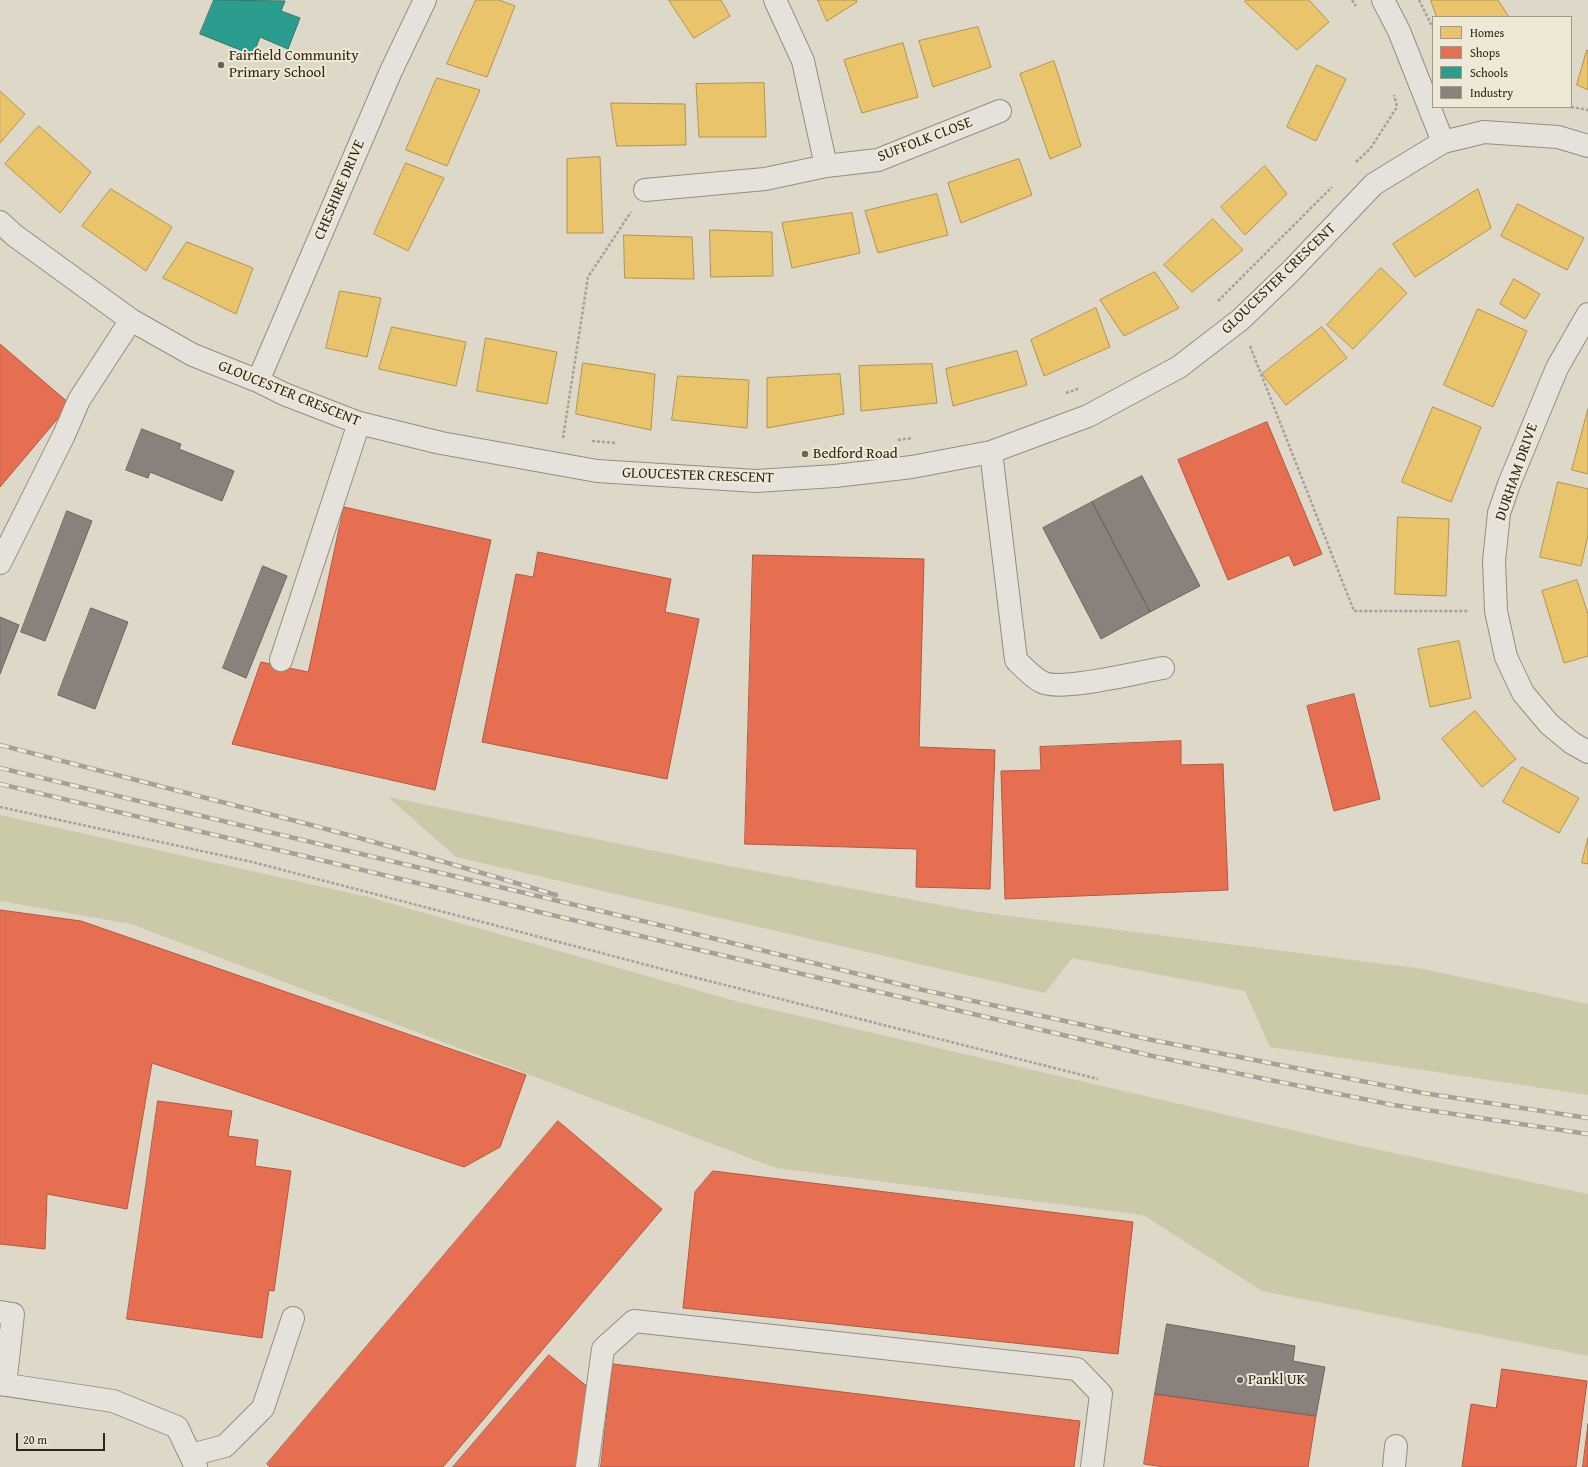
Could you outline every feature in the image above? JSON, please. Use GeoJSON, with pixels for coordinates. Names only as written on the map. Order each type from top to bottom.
{"type":"FeatureCollection","features":[{"type":"Feature","properties":{"kind":"street","name":"CHESHIRE DRIVE"},"geometry":{"type":"LineString","coordinates":[[258,381],[385,86],[425,0]]}},
{"type":"Feature","properties":{"kind":"street"},"geometry":{"type":"LineString","coordinates":[[776,0],[803,61],[826,166]]}},
{"type":"Feature","properties":{"kind":"street"},"geometry":{"type":"LineString","coordinates":[[1383,0],[1399,31],[1443,142]]}},
{"type":"Feature","properties":{"kind":"street","name":"SUFFOLK CLOSE"},"geometry":{"type":"LineString","coordinates":[[644,190],[765,179],[826,166],[878,160],[1000,111]]}},
{"type":"Feature","properties":{"kind":"street","name":"GLOUCESTER CRESCENT"},"geometry":{"type":"LineString","coordinates":[[0,222],[14,235],[131,320],[193,355],[258,381],[284,394],[359,423],[441,443],[597,471],[756,481],[835,476],[904,468],[991,452],[1088,416],[1179,367],[1240,320],[1290,272],[1374,184],[1443,142],[1484,132],[1558,137],[1588,146]]}},
{"type":"Feature","properties":{"kind":"street","name":"DURHAM DRIVE"},"geometry":{"type":"LineString","coordinates":[[1588,314],[1557,368],[1512,477],[1499,513],[1494,561],[1496,611],[1506,657],[1523,693],[1549,724],[1572,743],[1588,752]]}},
{"type":"Feature","properties":{"kind":"street"},"geometry":{"type":"LineString","coordinates":[[0,563],[64,435],[79,400],[131,320]]}},
{"type":"Feature","properties":{"kind":"street"},"geometry":{"type":"LineString","coordinates":[[281,660],[359,423]]}},
{"type":"Feature","properties":{"kind":"street"},"geometry":{"type":"LineString","coordinates":[[991,452],[1016,660],[1028,672],[1043,683],[1068,686],[1163,668]]}},
{"type":"Feature","properties":{"kind":"street"},"geometry":{"type":"LineString","coordinates":[[0,1312],[13,1314],[3,1385],[113,1401],[177,1427],[193,1461],[225,1446],[244,1429],[263,1408],[293,1318]]}},
{"type":"Feature","properties":{"kind":"street"},"geometry":{"type":"LineString","coordinates":[[586,1467],[603,1349],[634,1321],[1077,1369],[1101,1394],[1092,1467]]}},
{"type":"Feature","properties":{"kind":"path"},"geometry":{"type":"LineString","coordinates":[[1352,0],[1356,7]]}},
{"type":"Feature","properties":{"kind":"path"},"geometry":{"type":"LineString","coordinates":[[1419,0],[1432,26]]}},
{"type":"Feature","properties":{"kind":"path"},"geometry":{"type":"LineString","coordinates":[[1353,165],[1370,149],[1397,107],[1393,93]]}},
{"type":"Feature","properties":{"kind":"path"},"geometry":{"type":"LineString","coordinates":[[1572,107],[1588,110]]}},
{"type":"Feature","properties":{"kind":"path"},"geometry":{"type":"LineString","coordinates":[[1213,305],[1336,182]]}},
{"type":"Feature","properties":{"kind":"path"},"geometry":{"type":"LineString","coordinates":[[559,464],[588,277],[638,202],[644,190]]}},
{"type":"Feature","properties":{"kind":"path"},"geometry":{"type":"LineString","coordinates":[[1240,320],[1354,610],[1496,611]]}},
{"type":"Feature","properties":{"kind":"path"},"geometry":{"type":"LineString","coordinates":[[1062,395],[1083,387]]}},
{"type":"Feature","properties":{"kind":"path"},"geometry":{"type":"LineString","coordinates":[[898,440],[921,437]]}},
{"type":"Feature","properties":{"kind":"path"},"geometry":{"type":"LineString","coordinates":[[563,438],[570,439]]}},
{"type":"Feature","properties":{"kind":"path"},"geometry":{"type":"LineString","coordinates":[[586,440],[617,444]]}},
{"type":"Feature","properties":{"kind":"path"},"geometry":{"type":"LineString","coordinates":[[0,808],[252,862],[705,980],[1098,1079]]}},
{"type":"Feature","properties":{"kind":"green space"},"geometry":{"type":"Polygon","coordinates":[[[388,797],[729,866],[979,912],[1423,969],[1588,1004],[1588,1095],[1270,1047],[1245,991],[1072,958],[1045,993],[456,857],[388,797]]]}},
{"type":"Feature","properties":{"kind":"green space"},"geometry":{"type":"Polygon","coordinates":[[[0,815],[368,897],[739,1002],[1361,1146],[1588,1194],[1588,1356],[1262,1291],[1143,1215],[776,1168],[131,924],[0,901],[0,815]]]}},
{"type":"Feature","properties":{"kind":"building: Homes"},"geometry":{"type":"Polygon","coordinates":[[[476,0],[499,0],[515,6],[487,77],[447,64],[476,0]]]}},
{"type":"Feature","properties":{"kind":"building: Homes"},"geometry":{"type":"Polygon","coordinates":[[[669,0],[721,0],[730,16],[694,38],[669,0]]]}},
{"type":"Feature","properties":{"kind":"building: Homes"},"geometry":{"type":"Polygon","coordinates":[[[818,0],[856,0],[857,2],[827,21],[818,0]]]}},
{"type":"Feature","properties":{"kind":"building: Homes"},"geometry":{"type":"Polygon","coordinates":[[[1246,0],[1309,0],[1329,22],[1297,50],[1245,2],[1246,0]]]}},
{"type":"Feature","properties":{"kind":"building: Homes"},"geometry":{"type":"Polygon","coordinates":[[[1431,0],[1498,0],[1508,16],[1437,16],[1431,0]]]}},
{"type":"Feature","properties":{"kind":"building: Homes"},"geometry":{"type":"Polygon","coordinates":[[[978,27],[991,67],[933,87],[919,41],[978,27]]]}},
{"type":"Feature","properties":{"kind":"building: Homes"},"geometry":{"type":"Polygon","coordinates":[[[903,43],[918,97],[862,113],[844,60],[903,43]]]}},
{"type":"Feature","properties":{"kind":"building: Homes"},"geometry":{"type":"Polygon","coordinates":[[[1587,50],[1588,51],[1588,90],[1577,85],[1587,50]]]}},
{"type":"Feature","properties":{"kind":"building: Homes"},"geometry":{"type":"Polygon","coordinates":[[[1054,61],[1081,146],[1050,159],[1020,74],[1054,61]]]}},
{"type":"Feature","properties":{"kind":"building: Homes"},"geometry":{"type":"Polygon","coordinates":[[[1317,65],[1346,79],[1316,141],[1287,127],[1317,65]]]}},
{"type":"Feature","properties":{"kind":"building: Homes"},"geometry":{"type":"Polygon","coordinates":[[[437,78],[480,90],[447,166],[406,150],[437,78]]]}},
{"type":"Feature","properties":{"kind":"building: Homes"},"geometry":{"type":"Polygon","coordinates":[[[764,83],[766,137],[699,137],[696,84],[764,83]]]}},
{"type":"Feature","properties":{"kind":"building: Homes"},"geometry":{"type":"Polygon","coordinates":[[[0,91],[25,114],[0,143],[0,91]]]}},
{"type":"Feature","properties":{"kind":"building: Homes"},"geometry":{"type":"Polygon","coordinates":[[[611,103],[685,104],[686,145],[617,146],[611,103]]]}},
{"type":"Feature","properties":{"kind":"building: Homes"},"geometry":{"type":"Polygon","coordinates":[[[39,126],[91,172],[60,213],[5,164],[39,126]]]}},
{"type":"Feature","properties":{"kind":"building: Homes"},"geometry":{"type":"Polygon","coordinates":[[[600,157],[603,233],[567,233],[567,159],[600,157]]]}},
{"type":"Feature","properties":{"kind":"building: Homes"},"geometry":{"type":"Polygon","coordinates":[[[1019,159],[1032,195],[961,223],[948,183],[1019,159]]]}},
{"type":"Feature","properties":{"kind":"building: Homes"},"geometry":{"type":"Polygon","coordinates":[[[406,163],[444,178],[408,251],[374,234],[406,163]]]}},
{"type":"Feature","properties":{"kind":"building: Homes"},"geometry":{"type":"Polygon","coordinates":[[[1265,166],[1287,194],[1245,235],[1221,207],[1265,166]]]}},
{"type":"Feature","properties":{"kind":"building: Homes"},"geometry":{"type":"Polygon","coordinates":[[[111,189],[172,227],[146,271],[82,226],[111,189]]]}},
{"type":"Feature","properties":{"kind":"building: Homes"},"geometry":{"type":"Polygon","coordinates":[[[1478,189],[1491,228],[1415,277],[1393,244],[1478,189]]]}},
{"type":"Feature","properties":{"kind":"building: Homes"},"geometry":{"type":"Polygon","coordinates":[[[937,194],[948,235],[878,253],[865,211],[937,194]]]}},
{"type":"Feature","properties":{"kind":"building: Homes"},"geometry":{"type":"Polygon","coordinates":[[[1518,204],[1584,238],[1567,270],[1501,236],[1518,204]]]}},
{"type":"Feature","properties":{"kind":"building: Homes"},"geometry":{"type":"Polygon","coordinates":[[[852,213],[860,253],[792,268],[782,223],[852,213]]]}},
{"type":"Feature","properties":{"kind":"building: Homes"},"geometry":{"type":"Polygon","coordinates":[[[1213,219],[1243,250],[1192,292],[1164,265],[1213,219]]]}},
{"type":"Feature","properties":{"kind":"building: Homes"},"geometry":{"type":"Polygon","coordinates":[[[710,230],[772,232],[773,276],[711,277],[710,230]]]}},
{"type":"Feature","properties":{"kind":"building: Homes"},"geometry":{"type":"Polygon","coordinates":[[[624,235],[692,237],[694,279],[625,278],[624,235]]]}},
{"type":"Feature","properties":{"kind":"building: Homes"},"geometry":{"type":"Polygon","coordinates":[[[187,242],[253,268],[236,314],[163,278],[187,242]]]}},
{"type":"Feature","properties":{"kind":"building: Homes"},"geometry":{"type":"Polygon","coordinates":[[[1381,268],[1407,293],[1353,349],[1327,325],[1381,268]]]}},
{"type":"Feature","properties":{"kind":"building: Homes"},"geometry":{"type":"Polygon","coordinates":[[[1155,272],[1179,308],[1124,336],[1100,300],[1155,272]]]}},
{"type":"Feature","properties":{"kind":"building: Homes"},"geometry":{"type":"Polygon","coordinates":[[[1514,279],[1540,294],[1525,319],[1500,304],[1514,279]]]}},
{"type":"Feature","properties":{"kind":"building: Homes"},"geometry":{"type":"Polygon","coordinates":[[[340,291],[381,298],[367,357],[326,348],[340,291]]]}},
{"type":"Feature","properties":{"kind":"building: Homes"},"geometry":{"type":"Polygon","coordinates":[[[1096,308],[1110,347],[1044,376],[1031,340],[1096,308]]]}},
{"type":"Feature","properties":{"kind":"building: Homes"},"geometry":{"type":"Polygon","coordinates":[[[1478,309],[1527,331],[1493,407],[1444,385],[1478,309]]]}},
{"type":"Feature","properties":{"kind":"building: Homes"},"geometry":{"type":"Polygon","coordinates":[[[392,327],[466,342],[456,386],[379,369],[392,327]]]}},
{"type":"Feature","properties":{"kind":"building: Homes"},"geometry":{"type":"Polygon","coordinates":[[[1322,327],[1347,358],[1286,405],[1262,374],[1322,327]]]}},
{"type":"Feature","properties":{"kind":"building: Homes"},"geometry":{"type":"Polygon","coordinates":[[[486,338],[557,352],[547,404],[477,391],[486,338]]]}},
{"type":"Feature","properties":{"kind":"building: Homes"},"geometry":{"type":"Polygon","coordinates":[[[1017,351],[1027,385],[953,406],[946,369],[1017,351]]]}},
{"type":"Feature","properties":{"kind":"building: Homes"},"geometry":{"type":"Polygon","coordinates":[[[583,363],[655,374],[651,430],[576,414],[583,363]]]}},
{"type":"Feature","properties":{"kind":"building: Homes"},"geometry":{"type":"Polygon","coordinates":[[[932,364],[937,403],[861,411],[859,366],[932,364]]]}},
{"type":"Feature","properties":{"kind":"building: Homes"},"geometry":{"type":"Polygon","coordinates":[[[840,374],[844,414],[767,428],[767,378],[840,374]]]}},
{"type":"Feature","properties":{"kind":"building: Homes"},"geometry":{"type":"Polygon","coordinates":[[[678,376],[749,380],[747,428],[672,420],[678,376]]]}},
{"type":"Feature","properties":{"kind":"building: Homes"},"geometry":{"type":"Polygon","coordinates":[[[1433,407],[1481,427],[1451,502],[1402,482],[1433,407]]]}},
{"type":"Feature","properties":{"kind":"building: Homes"},"geometry":{"type":"Polygon","coordinates":[[[1588,409],[1588,474],[1572,470],[1588,409]]]}},
{"type":"Feature","properties":{"kind":"building: Homes"},"geometry":{"type":"Polygon","coordinates":[[[1558,482],[1588,489],[1588,535],[1581,566],[1540,557],[1558,482]]]}},
{"type":"Feature","properties":{"kind":"building: Homes"},"geometry":{"type":"Polygon","coordinates":[[[1398,517],[1449,519],[1446,596],[1395,594],[1398,517]]]}},
{"type":"Feature","properties":{"kind":"building: Homes"},"geometry":{"type":"Polygon","coordinates":[[[1577,580],[1588,614],[1588,656],[1564,663],[1542,591],[1577,580]]]}},
{"type":"Feature","properties":{"kind":"building: Homes"},"geometry":{"type":"Polygon","coordinates":[[[1459,641],[1471,698],[1430,707],[1418,649],[1459,641]]]}},
{"type":"Feature","properties":{"kind":"building: Homes"},"geometry":{"type":"Polygon","coordinates":[[[1475,711],[1516,759],[1482,787],[1442,739],[1475,711]]]}},
{"type":"Feature","properties":{"kind":"building: Homes"},"geometry":{"type":"Polygon","coordinates":[[[1522,767],[1579,798],[1559,833],[1503,802],[1522,767]]]}},
{"type":"Feature","properties":{"kind":"building: Homes"},"geometry":{"type":"Polygon","coordinates":[[[1588,838],[1588,864],[1582,863],[1588,838]]]}},
{"type":"Feature","properties":{"kind":"building: Shops"},"geometry":{"type":"Polygon","coordinates":[[[0,344],[70,404],[0,487],[0,344]]]}},
{"type":"Feature","properties":{"kind":"building: Shops"},"geometry":{"type":"Polygon","coordinates":[[[1267,422],[1322,554],[1294,566],[1289,555],[1228,580],[1178,460],[1267,422]]]}},
{"type":"Feature","properties":{"kind":"building: Shops"},"geometry":{"type":"Polygon","coordinates":[[[344,507],[491,540],[435,790],[232,744],[261,662],[308,672],[344,507]]]}},
{"type":"Feature","properties":{"kind":"building: Shops"},"geometry":{"type":"Polygon","coordinates":[[[538,552],[671,579],[665,612],[699,619],[667,779],[482,742],[516,574],[533,577],[538,552]]]}},
{"type":"Feature","properties":{"kind":"building: Shops"},"geometry":{"type":"Polygon","coordinates":[[[753,555],[924,559],[919,747],[995,750],[990,889],[916,887],[917,849],[745,844],[753,555]]]}},
{"type":"Feature","properties":{"kind":"building: Shops"},"geometry":{"type":"Polygon","coordinates":[[[1354,694],[1380,799],[1334,811],[1307,706],[1354,694]]]}},
{"type":"Feature","properties":{"kind":"building: Shops"},"geometry":{"type":"Polygon","coordinates":[[[1181,741],[1181,765],[1223,764],[1228,890],[1005,899],[1001,771],[1041,770],[1040,747],[1181,741]]]}},
{"type":"Feature","properties":{"kind":"building: Shops"},"geometry":{"type":"Polygon","coordinates":[[[0,910],[81,921],[526,1075],[500,1147],[464,1167],[152,1063],[127,1209],[47,1194],[45,1249],[0,1244],[0,910]]]}},
{"type":"Feature","properties":{"kind":"building: Shops"},"geometry":{"type":"Polygon","coordinates":[[[158,1101],[232,1111],[228,1136],[258,1140],[255,1166],[291,1171],[274,1291],[269,1290],[262,1338],[127,1319],[158,1101]]]}},
{"type":"Feature","properties":{"kind":"building: Shops"},"geometry":{"type":"Polygon","coordinates":[[[558,1121],[662,1209],[443,1467],[270,1467],[267,1464],[558,1121]]]}},
{"type":"Feature","properties":{"kind":"building: Shops"},"geometry":{"type":"Polygon","coordinates":[[[713,1171],[1133,1222],[1118,1354],[683,1308],[695,1192],[713,1171]]]}},
{"type":"Feature","properties":{"kind":"building: Shops"},"geometry":{"type":"Polygon","coordinates":[[[549,1355],[589,1388],[577,1467],[453,1467],[549,1355]]]}},
{"type":"Feature","properties":{"kind":"building: Shops"},"geometry":{"type":"Polygon","coordinates":[[[613,1364],[1080,1421],[1074,1467],[601,1467],[613,1364]]]}},
{"type":"Feature","properties":{"kind":"building: Shops"},"geometry":{"type":"Polygon","coordinates":[[[1502,1369],[1587,1381],[1576,1467],[1462,1467],[1471,1404],[1496,1408],[1502,1369]]]}},
{"type":"Feature","properties":{"kind":"building: Shops"},"geometry":{"type":"Polygon","coordinates":[[[1155,1394],[1316,1416],[1308,1467],[1164,1467],[1144,1464],[1155,1394]]]}},
{"type":"Feature","properties":{"kind":"building: Shops"},"geometry":{"type":"Polygon","coordinates":[[[1588,1424],[1588,1467],[1583,1467],[1588,1424]]]}},
{"type":"Feature","properties":{"kind":"building: Schools"},"geometry":{"type":"Polygon","coordinates":[[[214,0],[285,1],[281,11],[300,18],[288,49],[260,37],[253,55],[200,34],[214,0]]]}},
{"type":"Feature","properties":{"kind":"building: Industry"},"geometry":{"type":"Polygon","coordinates":[[[142,429],[181,444],[179,449],[234,471],[222,501],[150,472],[148,478],[126,470],[142,429]]]}},
{"type":"Feature","properties":{"kind":"building: Industry"},"geometry":{"type":"Polygon","coordinates":[[[1142,476],[1200,586],[1150,612],[1092,502],[1142,476]]]}},
{"type":"Feature","properties":{"kind":"building: Industry"},"geometry":{"type":"Polygon","coordinates":[[[1092,502],[1150,612],[1101,639],[1043,528],[1092,502]]]}},
{"type":"Feature","properties":{"kind":"building: Industry"},"geometry":{"type":"Polygon","coordinates":[[[67,511],[92,521],[45,641],[21,632],[67,511]]]}},
{"type":"Feature","properties":{"kind":"building: Industry"},"geometry":{"type":"Polygon","coordinates":[[[263,566],[287,576],[246,678],[223,668],[263,566]]]}},
{"type":"Feature","properties":{"kind":"building: Industry"},"geometry":{"type":"Polygon","coordinates":[[[91,608],[128,622],[95,709],[58,695],[91,608]]]}},
{"type":"Feature","properties":{"kind":"building: Industry"},"geometry":{"type":"Polygon","coordinates":[[[0,617],[19,625],[0,674],[0,617]]]}},
{"type":"Feature","properties":{"kind":"building: Industry","name":"Pankl UK"},"geometry":{"type":"Polygon","coordinates":[[[1167,1324],[1295,1346],[1293,1361],[1325,1367],[1316,1416],[1155,1394],[1167,1324]]]}},
{"type":"Feature","properties":{"kind":"railway"},"geometry":{"type":"LineString","coordinates":[[0,745],[323,828],[556,895]]}},
{"type":"Feature","properties":{"kind":"railway"},"geometry":{"type":"LineString","coordinates":[[0,768],[651,923],[923,990],[1152,1040],[1423,1093],[1588,1118]]}},
{"type":"Feature","properties":{"kind":"railway"},"geometry":{"type":"LineString","coordinates":[[0,784],[1157,1057],[1393,1105],[1588,1134]]}},
{"type":"Feature","properties":{"kind":"place","name":"Fairfield Community Primary School"},"geometry":{"type":"Point","coordinates":[221,65]}},
{"type":"Feature","properties":{"kind":"place","name":"Bedford Road"},"geometry":{"type":"Point","coordinates":[805,454]}},
{"type":"Feature","properties":{"kind":"place","name":"Pankl UK"},"geometry":{"type":"Point","coordinates":[1240,1380]}}]}
